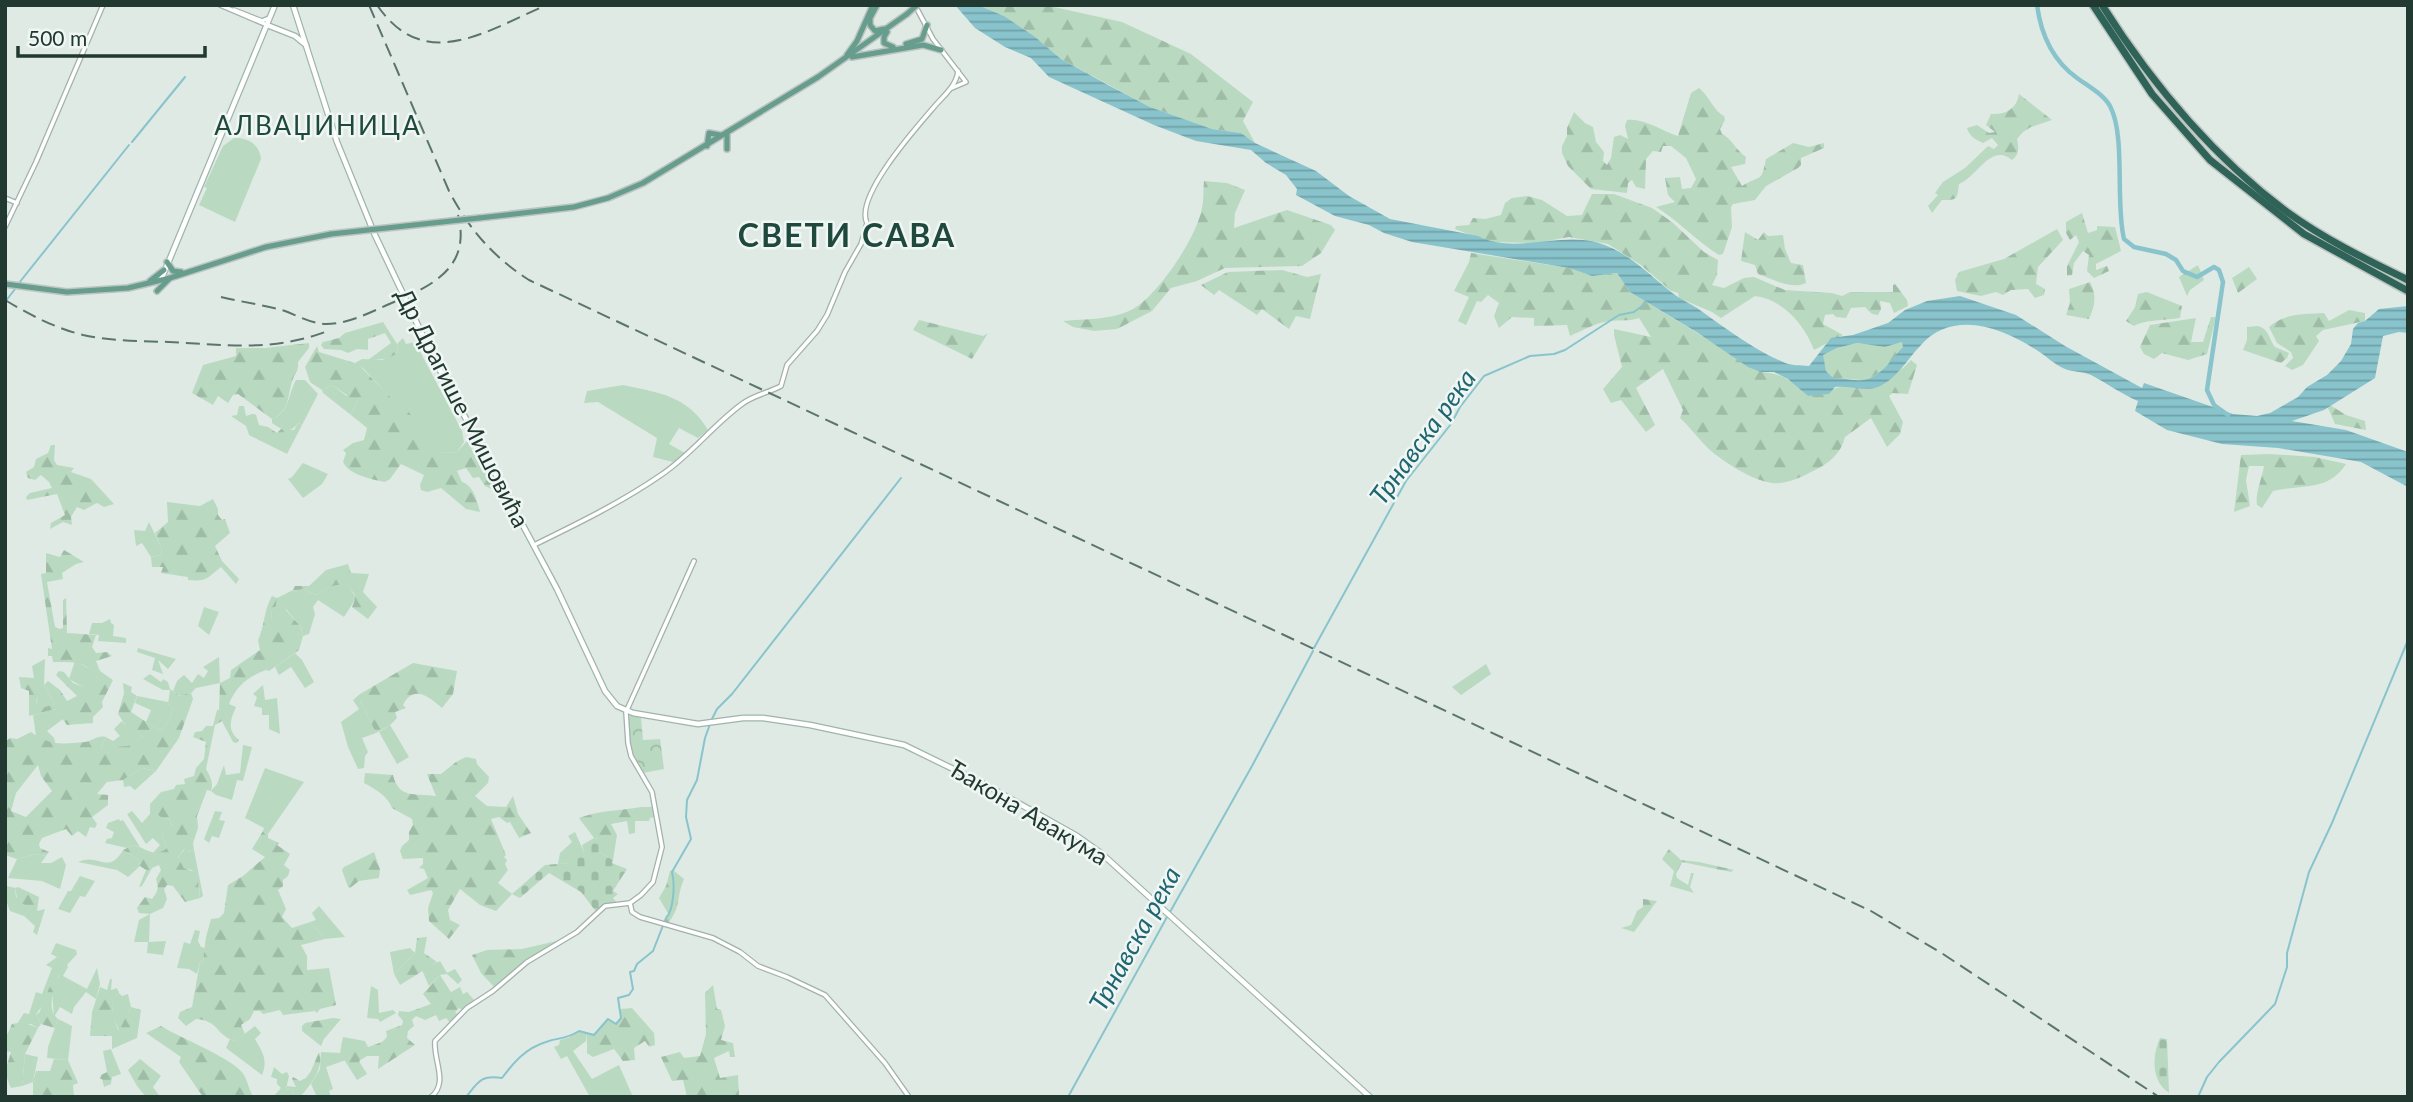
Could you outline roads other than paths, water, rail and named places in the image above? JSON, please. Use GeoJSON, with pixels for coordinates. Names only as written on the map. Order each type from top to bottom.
{"type":"FeatureCollection","features":[{"type":"Feature","properties":{"kind":"highway"},"geometry":{"type":"LineString","coordinates":[[2093,5],[2151,92],[2210,160],[2283,219],[2334,252],[2408,290]]}},
{"type":"Feature","properties":{"kind":"highway"},"geometry":{"type":"LineString","coordinates":[[2102,5],[2161,90],[2223,159],[2286,211],[2332,240],[2408,280]]}},
{"type":"Feature","properties":{"kind":"main road"},"geometry":{"type":"LineString","coordinates":[[161,280],[275,5]]}},
{"type":"Feature","properties":{"kind":"main road","name":"Др Драгише Мишовића"},"geometry":{"type":"LineString","coordinates":[[293,5],[337,142],[374,233],[445,382],[557,589],[605,691],[615,705],[626,712]]}},
{"type":"Feature","properties":{"kind":"main road"},"geometry":{"type":"LineString","coordinates":[[875,5],[870,20],[871,28],[878,31],[891,27]]}},
{"type":"Feature","properties":{"kind":"main road"},"geometry":{"type":"LineString","coordinates":[[845,59],[875,5]]}},
{"type":"Feature","properties":{"kind":"main road"},"geometry":{"type":"LineString","coordinates":[[5,284],[38,290],[112,290],[170,278],[266,247],[331,234],[556,210],[617,195],[657,176],[707,146],[709,133],[727,133],[845,59],[891,27],[916,5]]}},
{"type":"Feature","properties":{"kind":"main road"},"geometry":{"type":"LineString","coordinates":[[269,20],[275,28]]}},
{"type":"Feature","properties":{"kind":"main road"},"geometry":{"type":"LineString","coordinates":[[260,23],[264,27],[264,33]]}},
{"type":"Feature","properties":{"kind":"main road"},"geometry":{"type":"LineString","coordinates":[[286,32],[296,32],[300,24]]}},
{"type":"Feature","properties":{"kind":"main road"},"geometry":{"type":"LineString","coordinates":[[921,42],[927,25]]}},
{"type":"Feature","properties":{"kind":"main road"},"geometry":{"type":"LineString","coordinates":[[891,27],[884,38],[888,46],[921,42],[941,50]]}},
{"type":"Feature","properties":{"kind":"main road"},"geometry":{"type":"LineString","coordinates":[[264,33],[275,28],[307,45]]}},
{"type":"Feature","properties":{"kind":"main road"},"geometry":{"type":"LineString","coordinates":[[845,59],[933,38]]}},
{"type":"Feature","properties":{"kind":"main road"},"geometry":{"type":"LineString","coordinates":[[727,133],[727,149]]}},
{"type":"Feature","properties":{"kind":"main road"},"geometry":{"type":"LineString","coordinates":[[167,262],[175,272],[188,272]]}},
{"type":"Feature","properties":{"kind":"main road"},"geometry":{"type":"LineString","coordinates":[[145,284],[164,270]]}},
{"type":"Feature","properties":{"kind":"main road"},"geometry":{"type":"LineString","coordinates":[[145,284],[156,294],[170,278]]}},
{"type":"Feature","properties":{"kind":"main road","name":"Ђакона Авакума"},"geometry":{"type":"LineString","coordinates":[[626,712],[690,723],[753,718],[792,722],[889,741],[915,750],[986,785],[1077,836],[1108,859],[1370,1097]]}},
{"type":"Feature","properties":{"kind":"street"},"geometry":{"type":"LineString","coordinates":[[5,227],[18,203],[103,5]]}},
{"type":"Feature","properties":{"kind":"street"},"geometry":{"type":"LineString","coordinates":[[220,5],[260,23],[269,20]]}},
{"type":"Feature","properties":{"kind":"street"},"geometry":{"type":"LineString","coordinates":[[916,5],[933,38],[966,82],[952,88]]}},
{"type":"Feature","properties":{"kind":"street"},"geometry":{"type":"LineString","coordinates":[[225,8],[262,21],[269,20]]}},
{"type":"Feature","properties":{"kind":"street"},"geometry":{"type":"LineString","coordinates":[[533,545],[579,523],[662,475],[735,410],[756,395],[779,387],[788,365],[822,323],[845,272],[859,250],[867,223],[863,217],[865,207],[881,176],[915,130],[952,88],[958,71]]}},
{"type":"Feature","properties":{"kind":"street"},"geometry":{"type":"LineString","coordinates":[[5,198],[18,203]]}},
{"type":"Feature","properties":{"kind":"street"},"geometry":{"type":"LineString","coordinates":[[431,1097],[438,1090],[440,1083],[436,1039],[467,1008],[493,992],[527,962],[577,932],[605,906],[630,903],[653,882],[662,847],[652,792],[629,749],[626,712],[694,561]]}},
{"type":"Feature","properties":{"kind":"street"},"geometry":{"type":"LineString","coordinates":[[630,903],[632,912],[640,917],[713,938],[740,952],[758,966],[825,995],[885,1063],[909,1097]]}},
{"type":"Feature","properties":{"kind":"water"},"geometry":{"type":"Polygon","coordinates":[[[955,5],[978,5],[1004,16],[1034,36],[1061,59],[1108,85],[1150,107],[1212,129],[1241,133],[1255,143],[1316,171],[1349,196],[1390,219],[1507,243],[1584,240],[1599,243],[1622,253],[1678,297],[1760,351],[1789,364],[1809,366],[1831,338],[1853,335],[1888,323],[1905,310],[1927,301],[1960,296],[2016,315],[2065,346],[2142,388],[2144,383],[2233,414],[2257,416],[2270,413],[2298,397],[2307,387],[2327,375],[2341,361],[2351,344],[2353,329],[2358,323],[2365,321],[2379,309],[2408,306],[2408,333],[2383,336],[2375,378],[2324,410],[2292,421],[2346,430],[2408,452],[2408,487],[2361,462],[2278,448],[2222,444],[2167,430],[2135,411],[2138,401],[2097,378],[2065,369],[2016,338],[1979,326],[1953,326],[1932,335],[1895,375],[1878,387],[1835,387],[1829,394],[1808,396],[1788,379],[1774,372],[1761,372],[1748,367],[1630,292],[1617,273],[1592,276],[1569,268],[1412,242],[1369,225],[1335,216],[1296,195],[1297,189],[1286,175],[1251,150],[1196,141],[1154,125],[1049,77],[1031,58],[1005,47],[975,28],[955,5]],[[1902,342],[1885,347],[1857,343],[1837,348],[1823,355],[1826,371],[1833,378],[1868,379],[1880,372],[1903,347],[1902,342]]]}},
{"type":"Feature","properties":{"kind":"waterway"},"geometry":{"type":"LineString","coordinates":[[2037,5],[2041,27],[2054,55],[2068,71],[2103,98],[2110,106],[2115,119],[2124,239],[2134,247],[2166,254],[2176,260],[2183,271],[2197,277],[2214,267],[2219,270],[2223,282],[2207,390],[2214,405],[2228,415]]}},
{"type":"Feature","properties":{"kind":"waterway"},"geometry":{"type":"LineString","coordinates":[[132,142],[185,77]]}},
{"type":"Feature","properties":{"kind":"waterway"},"geometry":{"type":"LineString","coordinates":[[19,283],[129,145]]}},
{"type":"Feature","properties":{"kind":"waterway"},"geometry":{"type":"LineString","coordinates":[[5,302],[15,289]]}},
{"type":"Feature","properties":{"kind":"waterway","name":"Трнавска река"},"geometry":{"type":"LineString","coordinates":[[1314,648],[1406,481],[1451,424],[1460,407],[1484,376],[1530,356],[1565,350],[1619,315],[1634,312],[1646,303]]}},
{"type":"Feature","properties":{"kind":"waterway"},"geometry":{"type":"LineString","coordinates":[[712,719],[717,709],[732,694],[901,478]]}},
{"type":"Feature","properties":{"kind":"waterway"},"geometry":{"type":"LineString","coordinates":[[2198,1097],[2207,1077],[2219,1062],[2275,1004],[2287,967],[2287,953],[2309,872],[2408,640]]}},
{"type":"Feature","properties":{"kind":"waterway","name":"Трнавска река"},"geometry":{"type":"LineString","coordinates":[[1170,912],[1313,651]]}},
{"type":"Feature","properties":{"kind":"waterway"},"geometry":{"type":"LineString","coordinates":[[466,1097],[481,1080],[489,1077],[502,1078],[516,1061],[532,1048],[579,1031],[594,1035],[608,1019],[616,1024],[621,1018],[618,998],[629,995],[633,989],[630,972],[653,951],[671,909],[674,889],[672,872],[691,839],[686,817],[687,800],[697,780],[710,724]]}},
{"type":"Feature","properties":{"kind":"waterway","name":"Трнавска река"},"geometry":{"type":"LineString","coordinates":[[1068,1097],[1167,917]]}},
{"type":"Feature","properties":{"kind":"railway"},"geometry":{"type":"LineString","coordinates":[[369,5],[457,205],[493,252],[529,280],[1871,911],[1943,954],[2159,1097]]}},
{"type":"Feature","properties":{"kind":"railway"},"geometry":{"type":"LineString","coordinates":[[377,5],[396,26],[415,38],[436,42],[458,41],[480,34],[547,5]]}},
{"type":"Feature","properties":{"kind":"railway"},"geometry":{"type":"LineString","coordinates":[[221,297],[285,311],[309,321],[326,324],[357,318],[418,291],[444,274],[459,250],[461,234],[458,215]]}},
{"type":"Feature","properties":{"kind":"railway"},"geometry":{"type":"LineString","coordinates":[[5,300],[63,329],[115,340],[249,346],[288,342],[328,331]]}},
{"type":"Feature","properties":{"kind":"district","name":"АЛВАЏИНИЦА"},"geometry":{"type":"Point","coordinates":[318,126]}},
{"type":"Feature","properties":{"kind":"district","name":"СВЕТИ САВА"},"geometry":{"type":"Point","coordinates":[847,236]}}]}
